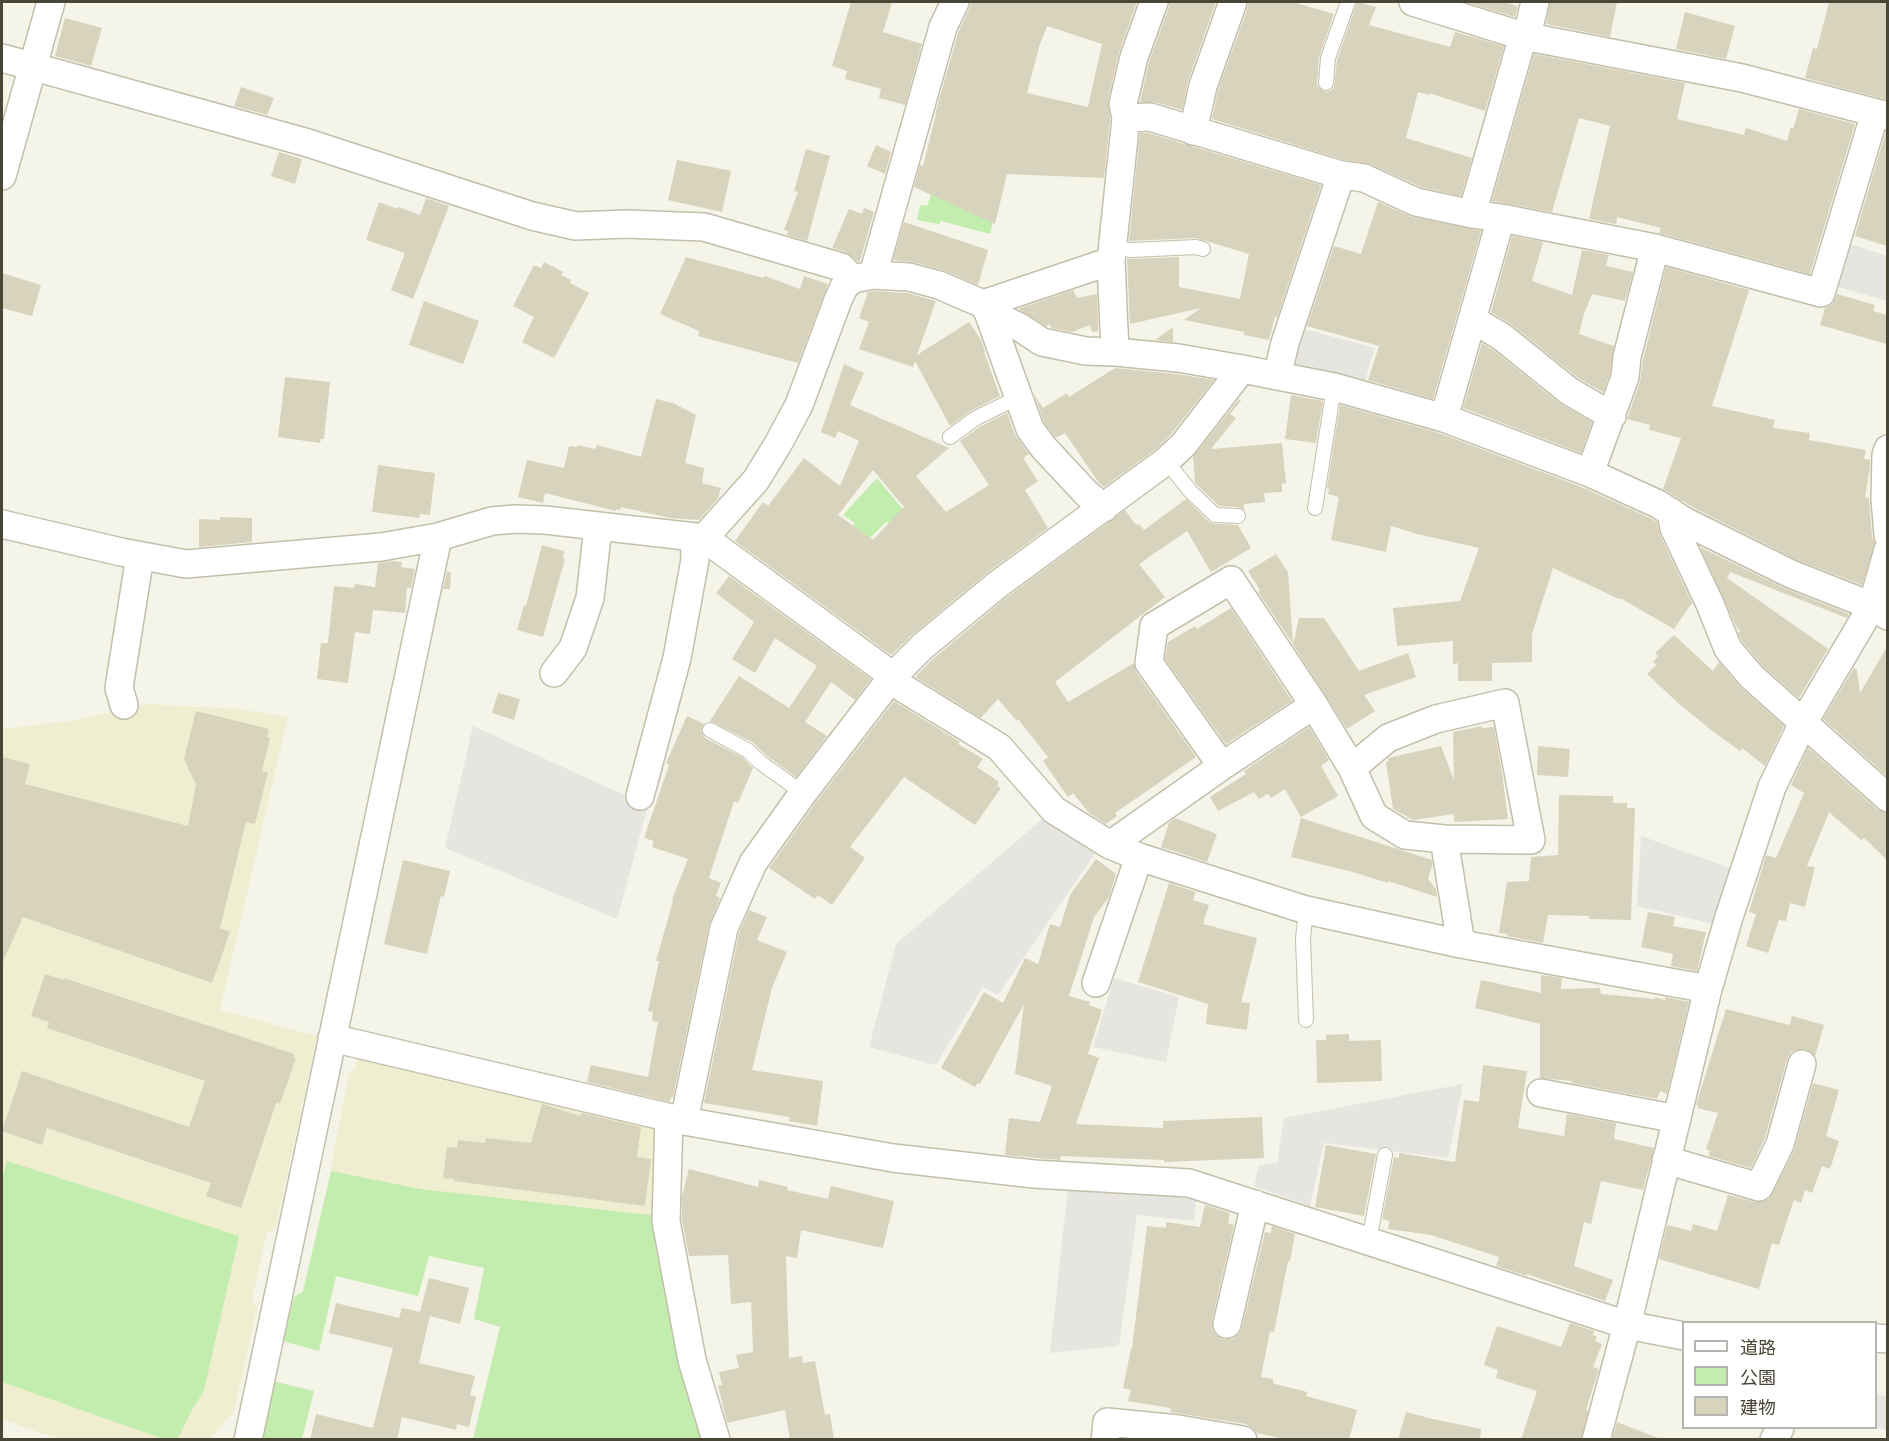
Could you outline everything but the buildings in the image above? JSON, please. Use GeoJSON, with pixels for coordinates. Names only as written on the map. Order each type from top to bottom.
{"type":"FeatureCollection","features":[{"type":"Feature","properties":{"kind":"street"},"geometry":{"type":"LineString","coordinates":[[2,176],[51,2]]}},
{"type":"Feature","properties":{"kind":"street"},"geometry":{"type":"LineString","coordinates":[[640,796],[677,658],[699,538],[756,480],[799,405],[844,287],[863,277],[943,27],[955,2]]}},
{"type":"Feature","properties":{"kind":"street"},"geometry":{"type":"LineString","coordinates":[[1115,352],[1112,255],[1126,118],[1123,104],[1134,57],[1154,2]]}},
{"type":"Feature","properties":{"kind":"street"},"geometry":{"type":"LineString","coordinates":[[1193,131],[1203,86],[1233,2]]}},
{"type":"Feature","properties":{"kind":"street"},"geometry":{"type":"LineString","coordinates":[[1126,118],[1150,117],[1341,175],[1364,178],[1416,202],[1655,248],[1821,293],[1881,115],[1742,78],[1523,36],[1413,2]]}},
{"type":"Feature","properties":{"kind":"street"},"geometry":{"type":"LineString","coordinates":[[1472,214],[1523,36],[1529,27],[1535,2]]}},
{"type":"Feature","properties":{"kind":"street"},"geometry":{"type":"LineString","coordinates":[[2,58],[308,143],[532,216],[576,226],[626,224],[704,227],[842,267],[863,277],[909,277],[939,285],[985,308],[1042,342],[1086,351],[1178,358],[1242,369],[1334,387],[1444,418],[1590,473],[1658,504],[1684,521],[1791,574],[1880,611]]}},
{"type":"Feature","properties":{"kind":"street"},"geometry":{"type":"LineString","coordinates":[[1277,376],[1285,343],[1341,175]]}},
{"type":"Feature","properties":{"kind":"street"},"geometry":{"type":"LineString","coordinates":[[1444,418],[1501,218]]}},
{"type":"Feature","properties":{"kind":"street"},"geometry":{"type":"LineString","coordinates":[[1590,473],[1625,377],[1627,357],[1655,248]]}},
{"type":"Feature","properties":{"kind":"street"},"geometry":{"type":"LineString","coordinates":[[985,308],[1112,255]]}},
{"type":"Feature","properties":{"kind":"street"},"geometry":{"type":"LineString","coordinates":[[985,308],[1030,429],[1044,448],[1087,494],[1104,508]]}},
{"type":"Feature","properties":{"kind":"street"},"geometry":{"type":"LineString","coordinates":[[1472,319],[1502,337],[1569,391],[1612,416]]}},
{"type":"Feature","properties":{"kind":"street"},"geometry":{"type":"LineString","coordinates":[[716,1440],[692,1360],[666,1221],[676,1119],[724,928],[753,863],[892,676],[923,646],[997,585],[1166,461],[1184,444],[1242,369]]}},
{"type":"Feature","properties":{"kind":"street"},"geometry":{"type":"LineString","coordinates":[[1887,449],[1885,499],[1887,535]]}},
{"type":"Feature","properties":{"kind":"street"},"geometry":{"type":"LineString","coordinates":[[1671,512],[1674,528],[1710,604],[1728,649],[1752,677],[1887,798]]}},
{"type":"Feature","properties":{"kind":"street"},"geometry":{"type":"LineString","coordinates":[[2,525],[186,564],[381,547],[438,537],[492,520],[545,520],[699,538],[892,676],[898,685],[999,747],[1054,810],[1110,845],[1138,857],[1306,910],[1461,944],[1708,989]]}},
{"type":"Feature","properties":{"kind":"street"},"geometry":{"type":"LineString","coordinates":[[554,673],[573,648],[590,598],[598,527]]}},
{"type":"Feature","properties":{"kind":"street"},"geometry":{"type":"LineString","coordinates":[[248,1440],[438,537]]}},
{"type":"Feature","properties":{"kind":"street"},"geometry":{"type":"LineString","coordinates":[[1596,1440],[1627,1325],[1708,989],[1729,917],[1772,788],[1803,723],[1880,611],[1887,550]]}},
{"type":"Feature","properties":{"kind":"street"},"geometry":{"type":"LineString","coordinates":[[124,705],[119,688],[140,556]]}},
{"type":"Feature","properties":{"kind":"street"},"geometry":{"type":"LineString","coordinates":[[1222,766],[1149,663],[1154,626],[1231,580],[1314,705],[1352,768],[1374,816],[1404,835],[1444,839],[1531,840],[1505,703],[1436,719],[1388,738],[1352,768]]}},
{"type":"Feature","properties":{"kind":"street"},"geometry":{"type":"LineString","coordinates":[[1110,845],[1314,705]]}},
{"type":"Feature","properties":{"kind":"street"},"geometry":{"type":"LineString","coordinates":[[1444,839],[1461,944]]}},
{"type":"Feature","properties":{"kind":"street"},"geometry":{"type":"LineString","coordinates":[[1096,983],[1138,857]]}},
{"type":"Feature","properties":{"kind":"street"},"geometry":{"type":"LineString","coordinates":[[332,1038],[676,1119],[893,1158],[1034,1174],[1190,1183],[1627,1325],[1682,1336]]}},
{"type":"Feature","properties":{"kind":"street"},"geometry":{"type":"LineString","coordinates":[[1666,1160],[1759,1187],[1780,1144],[1802,1064]]}},
{"type":"Feature","properties":{"kind":"street"},"geometry":{"type":"LineString","coordinates":[[1541,1094],[1677,1119]]}},
{"type":"Feature","properties":{"kind":"street"},"geometry":{"type":"LineString","coordinates":[[1227,1324],[1255,1204]]}},
{"type":"Feature","properties":{"kind":"street"},"geometry":{"type":"LineString","coordinates":[[1105,1440],[1107,1422],[1178,1429],[1243,1440]]}},
{"type":"Feature","properties":{"kind":"lane"},"geometry":{"type":"LineString","coordinates":[[1326,83],[1328,58],[1348,2]]}},
{"type":"Feature","properties":{"kind":"lane"},"geometry":{"type":"LineString","coordinates":[[1112,255],[1132,250],[1196,247],[1203,249]]}},
{"type":"Feature","properties":{"kind":"lane"},"geometry":{"type":"LineString","coordinates":[[1315,508],[1334,387]]}},
{"type":"Feature","properties":{"kind":"lane"},"geometry":{"type":"LineString","coordinates":[[950,437],[976,418],[1019,397]]}},
{"type":"Feature","properties":{"kind":"lane"},"geometry":{"type":"LineString","coordinates":[[1166,461],[1191,492],[1215,515],[1238,516]]}},
{"type":"Feature","properties":{"kind":"lane"},"geometry":{"type":"LineString","coordinates":[[711,730],[747,750],[803,793]]}},
{"type":"Feature","properties":{"kind":"lane"},"geometry":{"type":"LineString","coordinates":[[1306,910],[1303,939],[1306,1020]]}},
{"type":"Feature","properties":{"kind":"lane"},"geometry":{"type":"LineString","coordinates":[[1369,1241],[1385,1155]]}},
{"type":"Feature","properties":{"kind":"shaded area"},"geometry":{"type":"Polygon","coordinates":[[[1844,242],[1887,256],[1887,301],[1832,285],[1844,242]]]}},
{"type":"Feature","properties":{"kind":"shaded area"},"geometry":{"type":"Polygon","coordinates":[[[1293,326],[1375,348],[1363,388],[1285,369],[1293,326]]]}},
{"type":"Feature","properties":{"kind":"shaded area"},"geometry":{"type":"Polygon","coordinates":[[[147,704],[239,709],[288,717],[220,1010],[317,1036],[276,1227],[267,1233],[252,1299],[257,1308],[234,1412],[211,1440],[58,1439],[2,1419],[2,729],[77,720],[147,704]]]}},
{"type":"Feature","properties":{"kind":"shaded area"},"geometry":{"type":"Polygon","coordinates":[[[473,726],[648,806],[617,919],[445,848],[473,726]]]}},
{"type":"Feature","properties":{"kind":"shaded area"},"geometry":{"type":"Polygon","coordinates":[[[1046,816],[1096,852],[998,995],[983,987],[936,1065],[869,1047],[896,944],[1046,816]]]}},
{"type":"Feature","properties":{"kind":"shaded area"},"geometry":{"type":"Polygon","coordinates":[[[1641,836],[1730,868],[1714,924],[1637,906],[1641,836]]]}},
{"type":"Feature","properties":{"kind":"shaded area"},"geometry":{"type":"Polygon","coordinates":[[[1114,978],[1179,997],[1166,1062],[1093,1047],[1114,978]]]}},
{"type":"Feature","properties":{"kind":"shaded area"},"geometry":{"type":"Polygon","coordinates":[[[357,1057],[650,1124],[660,1135],[659,1216],[421,1189],[330,1171],[349,1073],[355,1069],[357,1057]]]}},
{"type":"Feature","properties":{"kind":"shaded area"},"geometry":{"type":"Polygon","coordinates":[[[1463,1084],[1448,1158],[1324,1143],[1310,1206],[1254,1186],[1259,1165],[1277,1163],[1284,1118],[1463,1084]]]}},
{"type":"Feature","properties":{"kind":"shaded area"},"geometry":{"type":"Polygon","coordinates":[[[1068,1188],[1197,1196],[1194,1221],[1137,1215],[1119,1346],[1050,1353],[1068,1188]]]}},
{"type":"Feature","properties":{"kind":"shaded area"},"geometry":{"type":"Polygon","coordinates":[[[1877,1394],[1887,1397],[1887,1430],[1877,1427],[1877,1394]]]}},
{"type":"Feature","properties":{"kind":"green space"},"geometry":{"type":"Polygon","coordinates":[[[933,189],[996,209],[990,234],[941,221],[939,224],[917,220],[920,205],[927,206],[933,189]]]}},
{"type":"Feature","properties":{"kind":"green space"},"geometry":{"type":"Polygon","coordinates":[[[877,478],[910,518],[896,530],[886,522],[863,545],[847,534],[855,523],[843,515],[877,478]]]}},
{"type":"Feature","properties":{"kind":"green space"},"geometry":{"type":"Polygon","coordinates":[[[7,1161],[239,1236],[204,1391],[191,1411],[178,1439],[163,1439],[2,1382],[2,1179],[7,1161]]]}},
{"type":"Feature","properties":{"kind":"green space"},"geometry":{"type":"Polygon","coordinates":[[[331,1171],[421,1189],[659,1216],[709,1439],[473,1439],[500,1327],[474,1319],[484,1268],[429,1256],[418,1296],[336,1276],[319,1351],[283,1341],[294,1297],[303,1291],[331,1171]]]}},
{"type":"Feature","properties":{"kind":"green space"},"geometry":{"type":"Polygon","coordinates":[[[273,1381],[314,1391],[302,1439],[258,1440],[273,1381]]]}}]}
